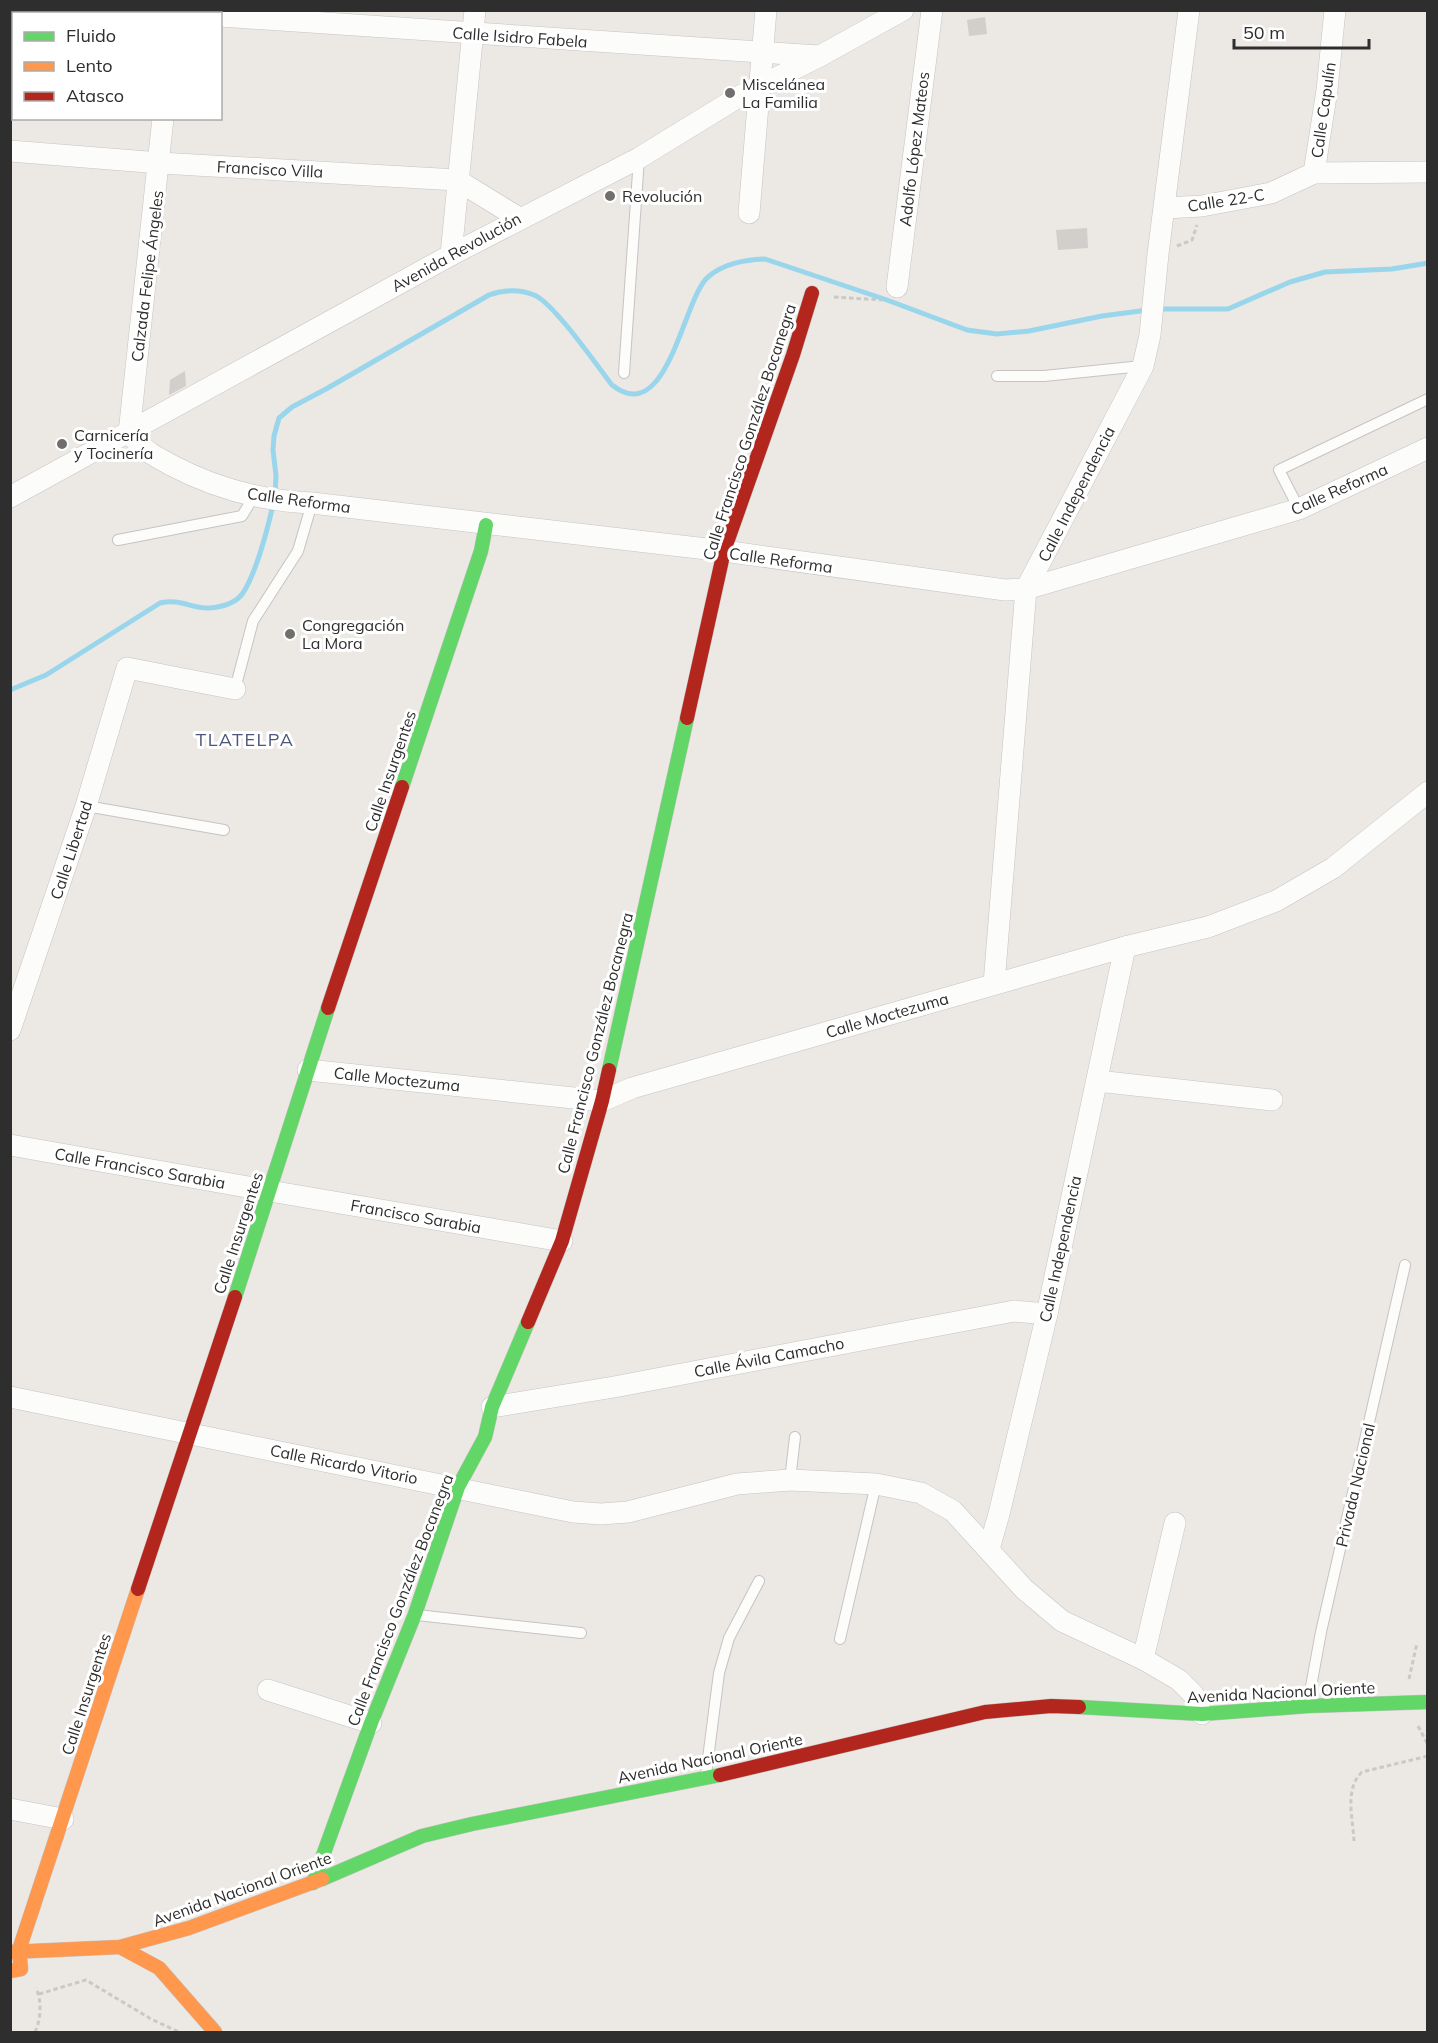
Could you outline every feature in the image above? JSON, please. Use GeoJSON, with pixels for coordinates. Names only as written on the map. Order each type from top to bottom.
{"type":"FeatureCollection","features":[{"type":"Feature","properties":{"kind":"street"},"geometry":{"type":"LineString","coordinates":[[129,10],[172,12]]}},
{"type":"Feature","properties":{"kind":"street"},"geometry":{"type":"LineString","coordinates":[[451,255],[475,10]]}},
{"type":"Feature","properties":{"kind":"street"},"geometry":{"type":"LineString","coordinates":[[749,213],[766,10]]}},
{"type":"Feature","properties":{"kind":"street","name":"Avenida Revolución"},"geometry":{"type":"LineString","coordinates":[[10,497],[519,218],[639,158],[740,96],[820,56],[903,10]]}},
{"type":"Feature","properties":{"kind":"street","name":"Adolfo López Mateos"},"geometry":{"type":"LineString","coordinates":[[897,287],[932,10]]}},
{"type":"Feature","properties":{"kind":"street","name":"Calle Independencia"},"geometry":{"type":"LineString","coordinates":[[994,984],[1026,589],[1143,366],[1155,298],[1158,254],[1189,10]]}},
{"type":"Feature","properties":{"kind":"street","name":"Calle Capulín"},"geometry":{"type":"LineString","coordinates":[[1314,174],[1327,90],[1335,10]]}},
{"type":"Feature","properties":{"kind":"street","name":"Calle Isidro Fabela"},"geometry":{"type":"LineString","coordinates":[[222,16],[820,56]]}},
{"type":"Feature","properties":{"kind":"street","name":"Calzada Felipe Ángeles"},"geometry":{"type":"LineString","coordinates":[[129,433],[163,120]]}},
{"type":"Feature","properties":{"kind":"street","name":"Francisco Villa"},"geometry":{"type":"LineString","coordinates":[[10,151],[160,163],[457,180],[519,218]]}},
{"type":"Feature","properties":{"kind":"street","name":"Calle 22-C"},"geometry":{"type":"LineString","coordinates":[[1164,208],[1202,206],[1270,193],[1314,174],[1428,171]]}},
{"type":"Feature","properties":{"kind":"street","name":"Calle Francisco González Bocanegra"},"geometry":{"type":"LineString","coordinates":[[313,1883],[371,1723],[415,1614],[458,1487],[485,1437],[492,1407],[562,1241],[602,1101],[724,551],[793,355],[812,293]]}},
{"type":"Feature","properties":{"kind":"street","name":"Calle Reforma"},"geometry":{"type":"LineString","coordinates":[[129,433],[148,452],[186,473],[222,488],[285,502],[312,503],[724,551],[1005,590],[1026,589],[1299,509],[1428,448]]}},
{"type":"Feature","properties":{"kind":"street","name":"Calle Insurgentes"},"geometry":{"type":"LineString","coordinates":[[15,1951],[63,1820],[82,1755],[270,1191],[348,946],[481,551],[486,525]]}},
{"type":"Feature","properties":{"kind":"street","name":"Calle Libertad"},"geometry":{"type":"LineString","coordinates":[[10,1030],[86,806],[128,668],[235,689]]}},
{"type":"Feature","properties":{"kind":"street","name":"Calle Moctezuma"},"geometry":{"type":"LineString","coordinates":[[308,1070],[602,1101],[632,1088],[994,984],[1125,947],[1208,927],[1276,901],[1333,868],[1428,792]]}},
{"type":"Feature","properties":{"kind":"street","name":"Calle Independencia"},"geometry":{"type":"LineString","coordinates":[[989,1549],[1047,1314],[1125,947]]}},
{"type":"Feature","properties":{"kind":"street"},"geometry":{"type":"LineString","coordinates":[[1097,1081],[1272,1101]]}},
{"type":"Feature","properties":{"kind":"street","name":"Calle Francisco Sarabia"},"geometry":{"type":"LineString","coordinates":[[10,1145],[270,1191]]}},
{"type":"Feature","properties":{"kind":"street","name":"Francisco Sarabia"},"geometry":{"type":"LineString","coordinates":[[270,1191],[562,1241]]}},
{"type":"Feature","properties":{"kind":"street","name":"Calle Ávila Camacho"},"geometry":{"type":"LineString","coordinates":[[492,1407],[614,1388],[1014,1311],[1047,1314]]}},
{"type":"Feature","properties":{"kind":"street","name":"Calle Ricardo Vitorio"},"geometry":{"type":"LineString","coordinates":[[10,1397],[573,1512],[601,1514],[628,1512],[737,1484],[790,1480],[876,1484],[921,1493],[953,1511],[1024,1589],[1062,1621],[1143,1659],[1179,1680],[1193,1694],[1202,1714]]}},
{"type":"Feature","properties":{"kind":"street"},"geometry":{"type":"LineString","coordinates":[[1143,1659],[1175,1523]]}},
{"type":"Feature","properties":{"kind":"street"},"geometry":{"type":"LineString","coordinates":[[268,1690],[371,1723]]}},
{"type":"Feature","properties":{"kind":"street","name":"Avenida Nacional Oriente"},"geometry":{"type":"LineString","coordinates":[[15,1951],[120,1947],[189,1928],[313,1883],[422,1836],[706,1778],[985,1712],[1051,1706],[1202,1714],[1308,1706],[1428,1702]]}},
{"type":"Feature","properties":{"kind":"street"},"geometry":{"type":"LineString","coordinates":[[10,1809],[63,1820]]}},
{"type":"Feature","properties":{"kind":"street"},"geometry":{"type":"LineString","coordinates":[[120,1947],[159,1968],[215,2032]]}},
{"type":"Feature","properties":{"kind":"street"},"geometry":{"type":"LineString","coordinates":[[15,1951],[16,1970]]}},
{"type":"Feature","properties":{"kind":"lane"},"geometry":{"type":"LineString","coordinates":[[624,373],[639,158]]}},
{"type":"Feature","properties":{"kind":"lane"},"geometry":{"type":"LineString","coordinates":[[998,376],[1044,376],[1143,366]]}},
{"type":"Feature","properties":{"kind":"lane"},"geometry":{"type":"LineString","coordinates":[[1299,509],[1279,470],[1428,399]]}},
{"type":"Feature","properties":{"kind":"lane"},"geometry":{"type":"LineString","coordinates":[[118,540],[242,516],[254,496]]}},
{"type":"Feature","properties":{"kind":"lane"},"geometry":{"type":"LineString","coordinates":[[235,689],[253,621],[298,551],[312,503]]}},
{"type":"Feature","properties":{"kind":"lane"},"geometry":{"type":"LineString","coordinates":[[86,806],[224,830]]}},
{"type":"Feature","properties":{"kind":"lane","name":"Privada Nacional"},"geometry":{"type":"LineString","coordinates":[[1308,1706],[1321,1632],[1405,1265]]}},
{"type":"Feature","properties":{"kind":"lane"},"geometry":{"type":"LineString","coordinates":[[790,1480],[795,1437]]}},
{"type":"Feature","properties":{"kind":"lane"},"geometry":{"type":"LineString","coordinates":[[840,1639],[876,1484]]}},
{"type":"Feature","properties":{"kind":"lane"},"geometry":{"type":"LineString","coordinates":[[706,1778],[719,1673],[729,1638],[759,1581]]}},
{"type":"Feature","properties":{"kind":"lane"},"geometry":{"type":"LineString","coordinates":[[415,1614],[581,1633]]}},
{"type":"Feature","properties":{"kind":"path"},"geometry":{"type":"LineString","coordinates":[[1158,254],[1192,240],[1202,206]]}},
{"type":"Feature","properties":{"kind":"path"},"geometry":{"type":"LineString","coordinates":[[812,293],[887,300],[897,287]]}},
{"type":"Feature","properties":{"kind":"path"},"geometry":{"type":"LineString","coordinates":[[1409,1703],[1409,1681],[1417,1643]]}},
{"type":"Feature","properties":{"kind":"path"},"geometry":{"type":"LineString","coordinates":[[1354,1841],[1351,1792],[1355,1779],[1362,1772],[1428,1756]]}},
{"type":"Feature","properties":{"kind":"path"},"geometry":{"type":"LineString","coordinates":[[16,1970],[34,1982],[39,1994],[40,2010],[35,2032]]}},
{"type":"Feature","properties":{"kind":"path"},"geometry":{"type":"LineString","coordinates":[[39,1994],[86,1980],[150,2019],[179,2032]]}},
{"type":"Feature","properties":{"kind":"building"},"geometry":{"type":"Polygon","coordinates":[[[985,17],[987,34],[969,36],[967,20],[985,17]]]}},
{"type":"Feature","properties":{"kind":"building"},"geometry":{"type":"Polygon","coordinates":[[[1087,228],[1088,248],[1058,250],[1056,230],[1087,228]]]}},
{"type":"Feature","properties":{"kind":"building"},"geometry":{"type":"Polygon","coordinates":[[[185,371],[186,386],[169,395],[170,380],[185,371]]]}},
{"type":"Feature","properties":{"kind":"waterway"},"geometry":{"type":"LineString","coordinates":[[275,496],[276,476],[273,450],[279,418],[292,407],[489,295],[500,292],[523,292],[542,300],[563,322],[612,385],[631,394],[647,390],[660,376],[672,355],[699,289],[708,277],[721,268],[742,261],[765,259],[967,330],[997,334],[1029,331],[1102,316],[1148,310]]}},
{"type":"Feature","properties":{"kind":"waterway"},"geometry":{"type":"LineString","coordinates":[[1158,309],[1228,309],[1290,282],[1325,272],[1392,269],[1428,263]]}},
{"type":"Feature","properties":{"kind":"waterway"},"geometry":{"type":"LineString","coordinates":[[10,690],[46,675],[160,603],[174,602],[210,608],[233,602],[243,593],[253,574],[273,505]]}},
{"type":"Feature","properties":{"kind":"traffic: fast"},"geometry":{"type":"LineString","coordinates":[[402,787],[481,551],[486,525]]}},
{"type":"Feature","properties":{"kind":"traffic: fast"},"geometry":{"type":"LineString","coordinates":[[609,1070],[687,718]]}},
{"type":"Feature","properties":{"kind":"traffic: fast"},"geometry":{"type":"LineString","coordinates":[[235,1297],[328,1008]]}},
{"type":"Feature","properties":{"kind":"traffic: fast"},"geometry":{"type":"LineString","coordinates":[[313,1883],[371,1723],[415,1614],[458,1487],[485,1437],[492,1407],[528,1322]]}},
{"type":"Feature","properties":{"kind":"traffic: fast"},"geometry":{"type":"LineString","coordinates":[[1079,1707],[1202,1714],[1308,1706],[1428,1702]]}},
{"type":"Feature","properties":{"kind":"traffic: fast"},"geometry":{"type":"LineString","coordinates":[[322,1879],[422,1836],[720,1775]]}},
{"type":"Feature","properties":{"kind":"traffic: slow"},"geometry":{"type":"LineString","coordinates":[[10,1971],[21,1969],[19,1950],[138,1589]]}},
{"type":"Feature","properties":{"kind":"traffic: slow"},"geometry":{"type":"LineString","coordinates":[[10,1952],[120,1947],[189,1928],[322,1879]]}},
{"type":"Feature","properties":{"kind":"traffic: slow"},"geometry":{"type":"LineString","coordinates":[[120,1947],[159,1968],[215,2032]]}},
{"type":"Feature","properties":{"kind":"traffic: jam"},"geometry":{"type":"LineString","coordinates":[[687,718],[724,551],[793,355],[812,293]]}},
{"type":"Feature","properties":{"kind":"traffic: jam"},"geometry":{"type":"LineString","coordinates":[[328,1008],[402,787]]}},
{"type":"Feature","properties":{"kind":"traffic: jam"},"geometry":{"type":"LineString","coordinates":[[528,1322],[562,1241],[609,1070]]}},
{"type":"Feature","properties":{"kind":"traffic: jam"},"geometry":{"type":"LineString","coordinates":[[138,1589],[235,1297]]}},
{"type":"Feature","properties":{"kind":"traffic: jam"},"geometry":{"type":"LineString","coordinates":[[720,1775],[985,1712],[1051,1706],[1079,1707]]}},
{"type":"Feature","properties":{"kind":"place","name":"Miscelánea La Familia"},"geometry":{"type":"Point","coordinates":[730,93]}},
{"type":"Feature","properties":{"kind":"place","name":"Revolución"},"geometry":{"type":"Point","coordinates":[610,196]}},
{"type":"Feature","properties":{"kind":"place","name":"Carnicería y Tocinería"},"geometry":{"type":"Point","coordinates":[62,444]}},
{"type":"Feature","properties":{"kind":"place","name":"Congregación La Mora"},"geometry":{"type":"Point","coordinates":[290,634]}},
{"type":"Feature","properties":{"kind":"district","name":"TLATELPA"},"geometry":{"type":"Point","coordinates":[245,740]}}]}
